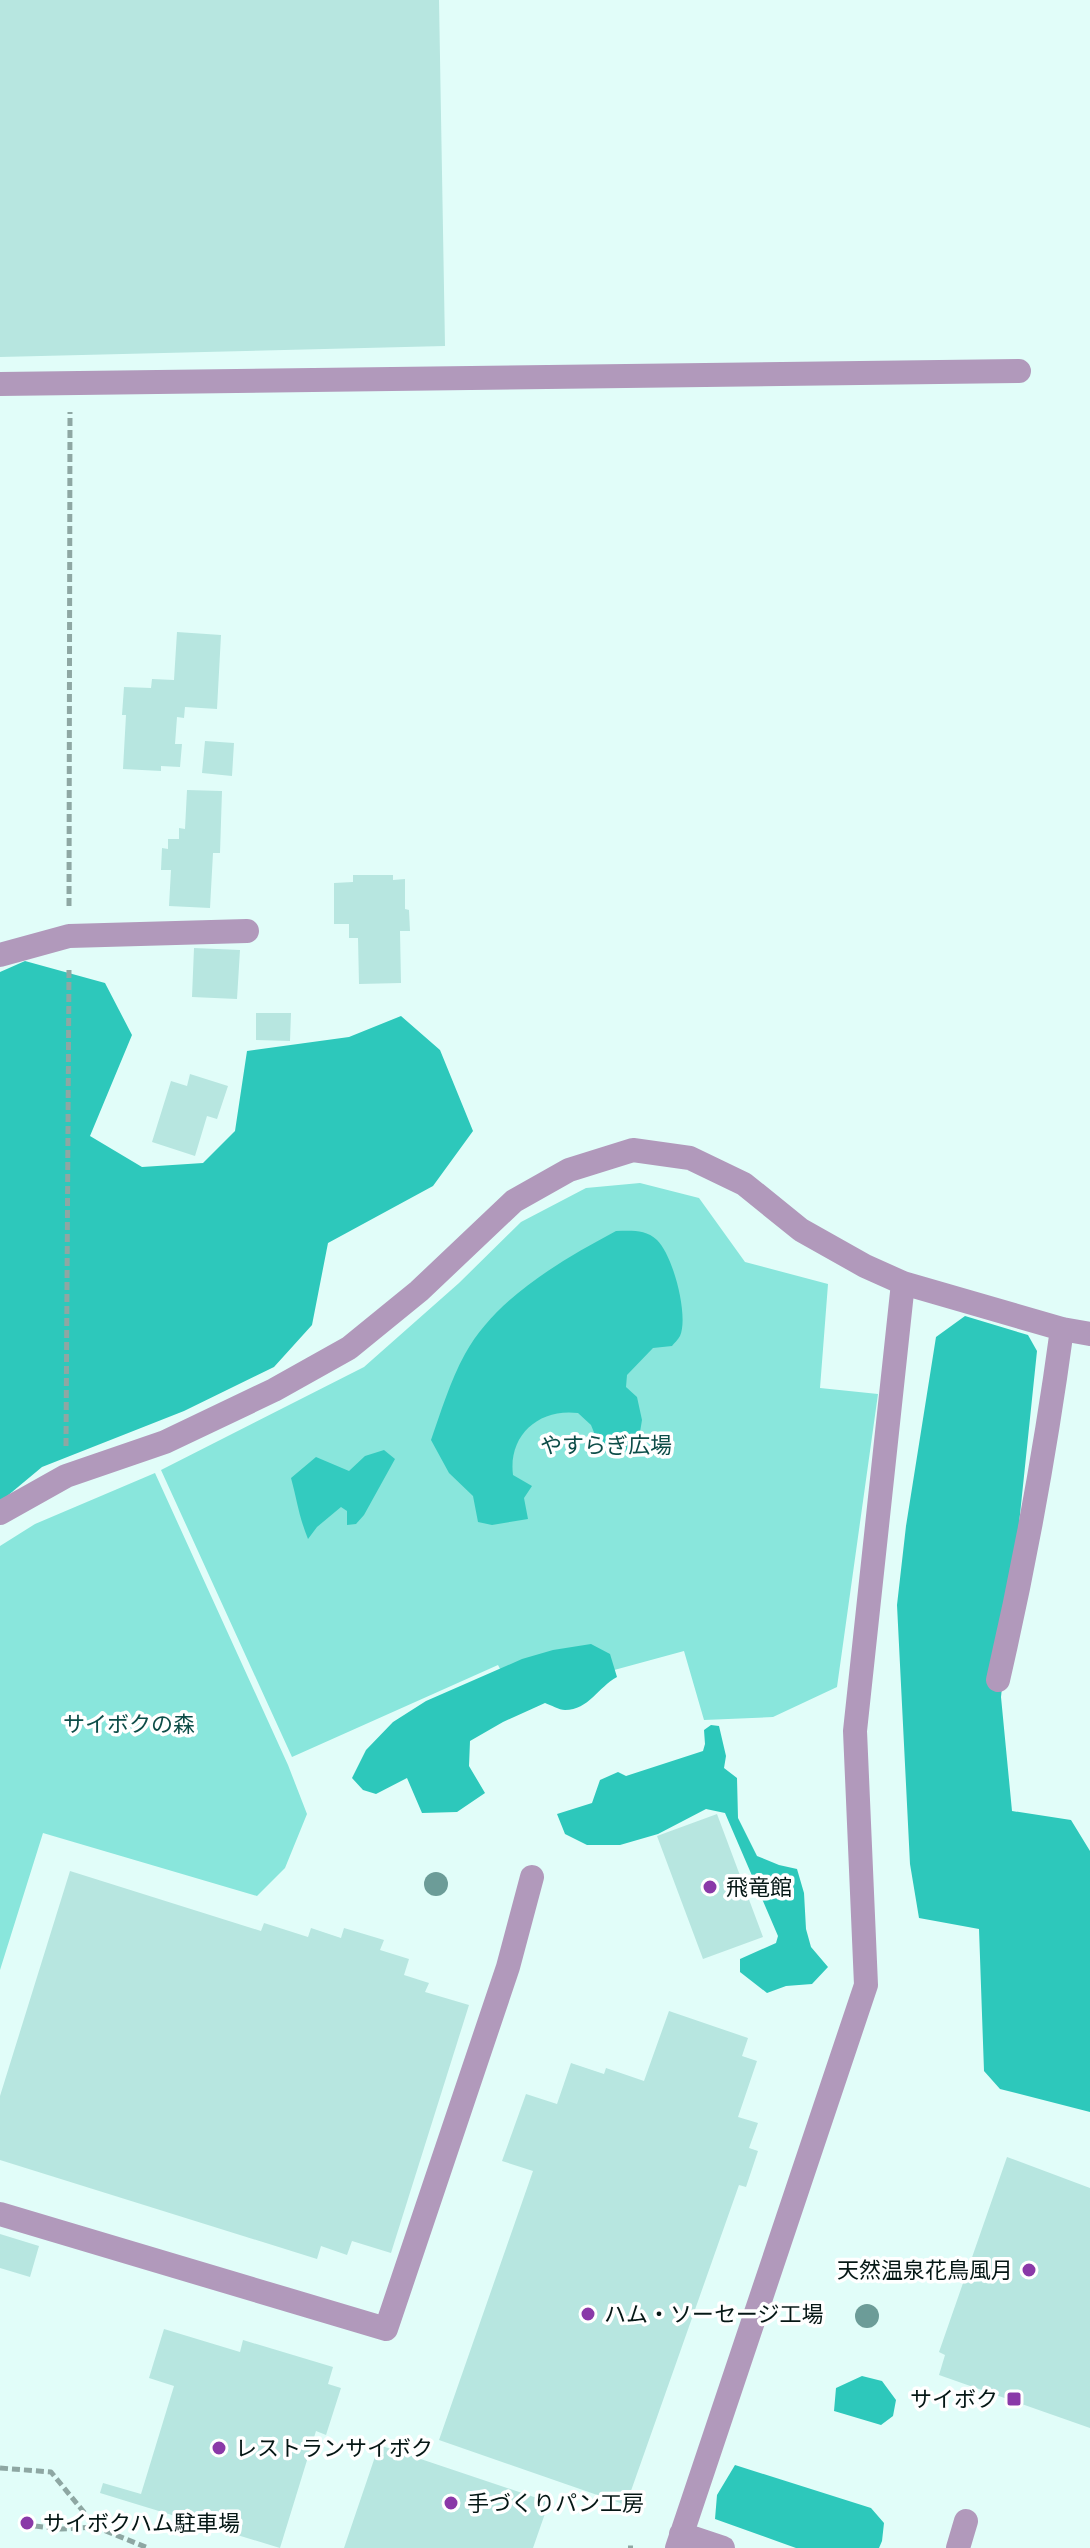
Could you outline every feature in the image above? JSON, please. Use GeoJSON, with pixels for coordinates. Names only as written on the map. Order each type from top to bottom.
{"type":"FeatureCollection","features":[{"type":"Feature","properties":{"kind":"street"},"geometry":{"type":"LineString","coordinates":[[0,384],[1019,371]]}},
{"type":"Feature","properties":{"kind":"street"},"geometry":{"type":"LineString","coordinates":[[0,955],[69,936],[247,931]]}},
{"type":"Feature","properties":{"kind":"street"},"geometry":{"type":"LineString","coordinates":[[0,1513],[66,1476],[178,1436],[274,1390],[349,1348],[419,1291],[514,1201],[569,1170],[633,1150],[690,1158],[744,1184],[801,1230],[865,1266],[903,1283],[1062,1329],[1090,1334]]}},
{"type":"Feature","properties":{"kind":"street"},"geometry":{"type":"LineString","coordinates":[[723,2548],[679,2541],[866,1985],[855,1731],[903,1283]]}},
{"type":"Feature","properties":{"kind":"street"},"geometry":{"type":"LineString","coordinates":[[998,1680],[1022,1576],[1045,1453],[1062,1329]]}},
{"type":"Feature","properties":{"kind":"street"},"geometry":{"type":"LineString","coordinates":[[0,2214],[386,2329],[508,1967],[532,1877]]}},
{"type":"Feature","properties":{"kind":"street"},"geometry":{"type":"LineString","coordinates":[[958,2548],[966,2521]]}},
{"type":"Feature","properties":{"kind":"path"},"geometry":{"type":"LineString","coordinates":[[0,2468],[51,2472],[96,2527]]}},
{"type":"Feature","properties":{"kind":"path"},"geometry":{"type":"LineString","coordinates":[[35,2526],[61,2529],[96,2527],[148,2548]]}},
{"type":"Feature","properties":{"kind":"green space","name":"やすらぎ広場"},"geometry":{"type":"Polygon","coordinates":[[[640,1183],[699,1198],[745,1262],[828,1284],[820,1388],[878,1394],[837,1687],[773,1717],[704,1720],[684,1651],[515,1697],[498,1665],[292,1757],[161,1470],[364,1367],[459,1283],[521,1222],[586,1188],[640,1183]]]}},
{"type":"Feature","properties":{"kind":"green space","name":"サイボクの森"},"geometry":{"type":"Polygon","coordinates":[[[155,1473],[288,1765],[307,1814],[285,1868],[257,1896],[43,1833],[0,1970],[0,1546],[35,1524],[155,1473]]]}},
{"type":"Feature","properties":{"kind":"shaded area"},"geometry":{"type":"Polygon","coordinates":[[[25,961],[105,983],[132,1035],[90,1136],[142,1167],[203,1163],[235,1131],[247,1051],[349,1037],[401,1016],[440,1050],[473,1131],[433,1186],[328,1243],[312,1325],[274,1367],[184,1411],[42,1467],[0,1502],[0,972],[25,961]]]}},
{"type":"Feature","properties":{"kind":"shaded area"},"geometry":{"type":"Polygon","coordinates":[[[616,1231],[643,1232],[657,1240],[669,1259],[681,1301],[680,1336],[672,1346],[653,1348],[627,1375],[626,1387],[637,1397],[642,1420],[638,1444],[607,1454],[599,1445],[591,1425],[578,1413],[551,1415],[539,1420],[521,1436],[513,1461],[513,1475],[532,1486],[524,1498],[528,1519],[492,1525],[478,1522],[473,1496],[449,1473],[431,1440],[460,1364],[478,1334],[512,1298],[552,1268],[616,1231]]]}},
{"type":"Feature","properties":{"kind":"shaded area"},"geometry":{"type":"Polygon","coordinates":[[[965,1316],[1028,1335],[1037,1351],[1001,1697],[1012,1811],[1071,1820],[1090,1851],[1090,2112],[1000,2089],[984,2071],[979,1929],[919,1918],[910,1864],[897,1605],[906,1526],[936,1337],[965,1316]]]}},
{"type":"Feature","properties":{"kind":"shaded area"},"geometry":{"type":"Polygon","coordinates":[[[384,1450],[395,1459],[364,1515],[356,1524],[347,1525],[347,1511],[341,1507],[308,1539],[291,1478],[316,1457],[349,1471],[365,1456],[384,1450]]]}},
{"type":"Feature","properties":{"kind":"shaded area"},"geometry":{"type":"Polygon","coordinates":[[[591,1644],[610,1654],[617,1677],[581,1706],[565,1710],[545,1703],[470,1741],[469,1766],[485,1793],[457,1812],[422,1813],[407,1778],[376,1794],[363,1790],[352,1778],[366,1750],[393,1722],[426,1701],[522,1659],[591,1644]]]}},
{"type":"Feature","properties":{"kind":"shaded area"},"geometry":{"type":"Polygon","coordinates":[[[711,1725],[719,1726],[726,1756],[724,1768],[737,1778],[738,1818],[757,1856],[797,1869],[804,1893],[806,1929],[811,1947],[828,1967],[812,1984],[786,1986],[767,1993],[740,1972],[740,1959],[776,1943],[778,1936],[725,1813],[706,1809],[658,1834],[620,1845],[587,1845],[565,1834],[557,1814],[592,1803],[600,1780],[618,1772],[626,1776],[703,1751],[704,1730],[711,1725]]]}},
{"type":"Feature","properties":{"kind":"shaded area"},"geometry":{"type":"Polygon","coordinates":[[[862,2376],[882,2381],[896,2400],[893,2416],[881,2425],[834,2411],[836,2388],[862,2376]]]}},
{"type":"Feature","properties":{"kind":"shaded area"},"geometry":{"type":"Polygon","coordinates":[[[735,2465],[871,2508],[884,2523],[879,2548],[796,2548],[715,2519],[717,2495],[735,2465]]]}},
{"type":"Feature","properties":{"kind":"building"},"geometry":{"type":"Polygon","coordinates":[[[0,0],[439,0],[445,346],[0,357],[0,0]]]}},
{"type":"Feature","properties":{"kind":"building"},"geometry":{"type":"Polygon","coordinates":[[[177,632],[221,635],[217,709],[185,707],[184,718],[177,717],[175,744],[182,744],[180,767],[161,766],[161,771],[123,769],[124,687],[151,688],[152,679],[174,680],[177,632]]]}},
{"type":"Feature","properties":{"kind":"building"},"geometry":{"type":"Polygon","coordinates":[[[205,741],[234,743],[232,776],[202,773],[205,741]]]}},
{"type":"Feature","properties":{"kind":"building"},"geometry":{"type":"Polygon","coordinates":[[[187,790],[222,791],[220,853],[213,853],[210,908],[169,906],[171,870],[161,870],[162,848],[168,849],[168,839],[179,839],[179,828],[185,829],[187,790]]]}},
{"type":"Feature","properties":{"kind":"building"},"geometry":{"type":"Polygon","coordinates":[[[353,875],[393,875],[393,880],[405,879],[405,909],[409,910],[410,931],[400,931],[401,983],[359,984],[358,938],[349,938],[349,924],[334,924],[334,883],[353,882],[353,875]]]}},
{"type":"Feature","properties":{"kind":"building"},"geometry":{"type":"Polygon","coordinates":[[[194,948],[240,950],[237,999],[192,997],[194,948]]]}},
{"type":"Feature","properties":{"kind":"building"},"geometry":{"type":"Polygon","coordinates":[[[256,1013],[291,1013],[290,1041],[256,1040],[256,1013]]]}},
{"type":"Feature","properties":{"kind":"building"},"geometry":{"type":"Polygon","coordinates":[[[190,1074],[228,1086],[217,1119],[207,1116],[195,1156],[152,1142],[171,1081],[187,1086],[190,1074]]]}},
{"type":"Feature","properties":{"kind":"building","name":"飛竜館"},"geometry":{"type":"Polygon","coordinates":[[[717,1814],[763,1937],[703,1959],[657,1836],[717,1814]]]}},
{"type":"Feature","properties":{"kind":"building"},"geometry":{"type":"Polygon","coordinates":[[[70,1871],[261,1931],[264,1923],[308,1937],[311,1928],[341,1938],[344,1928],[384,1940],[380,1950],[409,1959],[404,1975],[429,1983],[425,1992],[469,2005],[391,2253],[352,2241],[347,2255],[321,2246],[317,2259],[0,2160],[0,2096],[70,1871]]]}},
{"type":"Feature","properties":{"kind":"building","name":"ハム・ソーセージ工場"},"geometry":{"type":"Polygon","coordinates":[[[669,2011],[748,2038],[742,2056],[757,2061],[738,2117],[758,2123],[749,2148],[758,2151],[746,2187],[739,2185],[626,2505],[439,2440],[533,2171],[502,2161],[526,2094],[557,2104],[571,2063],[604,2074],[606,2068],[644,2081],[669,2011]]]}},
{"type":"Feature","properties":{"kind":"building","name":"天然温泉花鳥風月"},"geometry":{"type":"Polygon","coordinates":[[[1007,2157],[1090,2188],[1090,2428],[939,2375],[945,2355],[939,2352],[1007,2157]]]}},
{"type":"Feature","properties":{"kind":"building"},"geometry":{"type":"Polygon","coordinates":[[[0,2234],[39,2246],[30,2277],[0,2268],[0,2234]]]}},
{"type":"Feature","properties":{"kind":"building"},"geometry":{"type":"Polygon","coordinates":[[[164,2329],[240,2352],[243,2340],[333,2367],[328,2384],[341,2388],[326,2435],[316,2431],[280,2548],[100,2493],[103,2483],[141,2494],[174,2386],[149,2378],[164,2329]]]}},
{"type":"Feature","properties":{"kind":"building"},"geometry":{"type":"Polygon","coordinates":[[[379,2445],[549,2502],[533,2548],[344,2548],[379,2445]]]}},
{"type":"Feature","properties":{"kind":"place","name":"飛竜館"},"geometry":{"type":"Point","coordinates":[710,1887]}},
{"type":"Feature","properties":{"kind":"place","name":"天然温泉花鳥風月"},"geometry":{"type":"Point","coordinates":[1029,2270]}},
{"type":"Feature","properties":{"kind":"place","name":"ハム・ソーセージ工場"},"geometry":{"type":"Point","coordinates":[588,2314]}},
{"type":"Feature","properties":{"kind":"place","name":"サイボク"},"geometry":{"type":"Point","coordinates":[1014,2399]}},
{"type":"Feature","properties":{"kind":"place","name":"レストランサイボク"},"geometry":{"type":"Point","coordinates":[219,2448]}},
{"type":"Feature","properties":{"kind":"place","name":"手づくりパン工房"},"geometry":{"type":"Point","coordinates":[451,2503]}},
{"type":"Feature","properties":{"kind":"place","name":"サイボクハム駐車場"},"geometry":{"type":"Point","coordinates":[27,2523]}}]}
